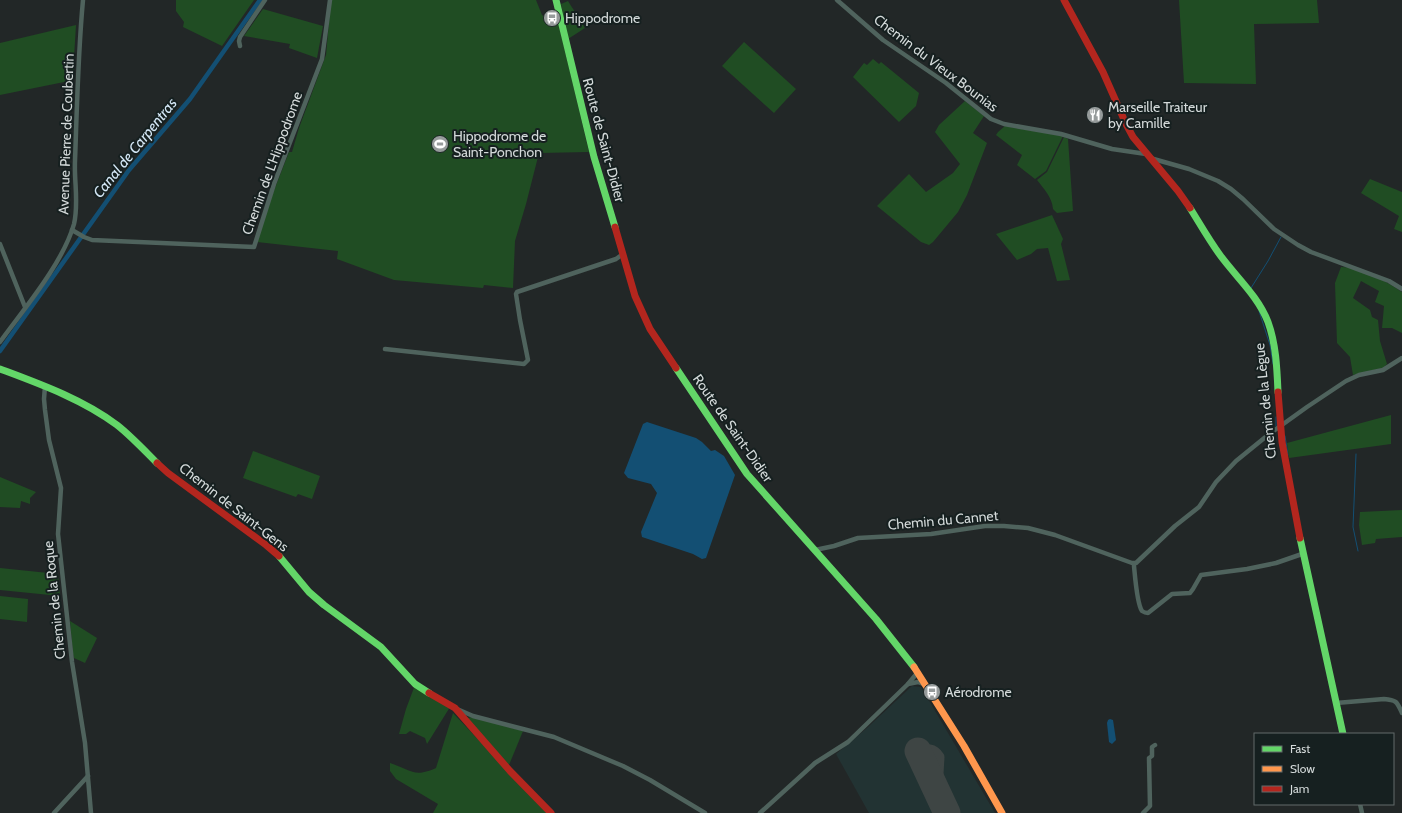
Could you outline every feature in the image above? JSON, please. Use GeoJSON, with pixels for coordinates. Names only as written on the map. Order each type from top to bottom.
{"type":"FeatureCollection","features":[{"type":"Feature","properties":{"kind":"street","name":"Avenue Pierre de Coubertin"},"geometry":{"type":"LineString","coordinates":[[0,342],[56,263],[72,230],[77,206],[75,164],[83,0]]}},
{"type":"Feature","properties":{"kind":"street"},"geometry":{"type":"LineString","coordinates":[[240,46],[240,37],[265,0]]}},
{"type":"Feature","properties":{"kind":"street","name":"Chemin de L'Hippodrome"},"geometry":{"type":"LineString","coordinates":[[72,230],[92,240],[254,247],[274,184],[322,59],[330,0]]}},
{"type":"Feature","properties":{"kind":"street","name":"Route de Saint-Didier"},"geometry":{"type":"LineString","coordinates":[[556,0],[587,131],[639,307],[647,324],[660,346],[747,474],[888,633],[927,685],[1002,813]]}},
{"type":"Feature","properties":{"kind":"street","name":"Chemin du Vieux Bounias"},"geometry":{"type":"LineString","coordinates":[[837,0],[883,40],[946,83],[997,122],[1072,136],[1112,149],[1148,156],[1189,169],[1218,182],[1231,190],[1243,199],[1274,230],[1298,245],[1318,255],[1389,281],[1402,289]]}},
{"type":"Feature","properties":{"kind":"street","name":"Chemin de la Lègue"},"geometry":{"type":"LineString","coordinates":[[1064,0],[1109,83],[1132,135],[1182,198],[1219,254],[1261,307],[1268,322],[1276,360],[1280,428],[1302,554],[1343,733]]}},
{"type":"Feature","properties":{"kind":"street"},"geometry":{"type":"LineString","coordinates":[[0,244],[25,307]]}},
{"type":"Feature","properties":{"kind":"street"},"geometry":{"type":"LineString","coordinates":[[384,350],[524,364],[528,360],[520,320],[516,294],[517,292],[616,259],[623,254]]}},
{"type":"Feature","properties":{"kind":"street","name":"Chemin du Cannet"},"geometry":{"type":"LineString","coordinates":[[814,550],[834,546],[858,538],[931,534],[985,526],[1004,526],[1028,528],[1055,535],[1136,563],[1140,561],[1175,526],[1199,507],[1216,482],[1236,461],[1307,407],[1346,380],[1359,375],[1383,370],[1402,358]]}},
{"type":"Feature","properties":{"kind":"street","name":"Chemin de Saint-Gens"},"geometry":{"type":"LineString","coordinates":[[0,369],[45,386],[88,407],[118,426],[168,473],[279,556],[324,606],[381,648],[415,684],[455,708],[506,766],[551,813]]}},
{"type":"Feature","properties":{"kind":"street","name":"Chemin de la Roque"},"geometry":{"type":"LineString","coordinates":[[45,386],[44,399],[49,440],[61,488],[58,534],[72,662],[85,743],[91,813]]}},
{"type":"Feature","properties":{"kind":"street"},"geometry":{"type":"LineString","coordinates":[[1134,566],[1139,602],[1142,610],[1145,613],[1148,613],[1172,594],[1190,593],[1194,589],[1201,575],[1247,569],[1276,563],[1302,554]]}},
{"type":"Feature","properties":{"kind":"street"},"geometry":{"type":"LineString","coordinates":[[760,813],[815,763],[848,742],[919,674]]}},
{"type":"Feature","properties":{"kind":"street"},"geometry":{"type":"LineString","coordinates":[[910,683],[918,682],[927,685]]}},
{"type":"Feature","properties":{"kind":"street"},"geometry":{"type":"LineString","coordinates":[[1336,703],[1384,699],[1392,700],[1397,702],[1402,713]]}},
{"type":"Feature","properties":{"kind":"street"},"geometry":{"type":"LineString","coordinates":[[455,708],[473,716],[554,737],[598,755],[650,780],[705,813]]}},
{"type":"Feature","properties":{"kind":"street"},"geometry":{"type":"LineString","coordinates":[[1143,813],[1150,806],[1149,758],[1152,756],[1152,747],[1155,745]]}},
{"type":"Feature","properties":{"kind":"street"},"geometry":{"type":"LineString","coordinates":[[54,813],[88,776]]}},
{"type":"Feature","properties":{"kind":"shaded area"},"geometry":{"type":"Polygon","coordinates":[[[912,686],[921,687],[995,813],[869,813],[836,754],[867,728],[912,686]]]}},
{"type":"Feature","properties":{"kind":"green space"},"geometry":{"type":"Polygon","coordinates":[[[176,0],[254,0],[222,46],[183,27],[184,22],[176,11],[176,0]]]}},
{"type":"Feature","properties":{"kind":"green space","name":"Hippodrome de Saint-Ponchon"},"geometry":{"type":"Polygon","coordinates":[[[331,0],[536,0],[542,15],[553,23],[558,22],[589,152],[539,153],[515,241],[513,288],[484,285],[483,288],[394,280],[337,259],[338,251],[257,242],[268,206],[289,152],[292,152],[299,128],[326,55],[331,0]]]}},
{"type":"Feature","properties":{"kind":"green space"},"geometry":{"type":"Polygon","coordinates":[[[1179,0],[1317,0],[1319,23],[1254,24],[1256,84],[1184,83],[1179,0]]]}},
{"type":"Feature","properties":{"kind":"green space"},"geometry":{"type":"Polygon","coordinates":[[[568,1],[585,28],[568,39],[561,4],[568,1]]]}},
{"type":"Feature","properties":{"kind":"green space"},"geometry":{"type":"Polygon","coordinates":[[[263,9],[323,26],[317,58],[289,48],[290,44],[244,36],[263,9]]]}},
{"type":"Feature","properties":{"kind":"green space"},"geometry":{"type":"Polygon","coordinates":[[[76,25],[74,80],[0,95],[0,43],[76,25]]]}},
{"type":"Feature","properties":{"kind":"green space"},"geometry":{"type":"Polygon","coordinates":[[[744,42],[796,89],[774,113],[722,66],[744,42]]]}},
{"type":"Feature","properties":{"kind":"green space"},"geometry":{"type":"Polygon","coordinates":[[[873,59],[879,64],[881,62],[919,93],[916,106],[899,122],[853,77],[864,63],[867,65],[873,59]]]}},
{"type":"Feature","properties":{"kind":"green space"},"geometry":{"type":"Polygon","coordinates":[[[965,101],[984,116],[973,133],[987,143],[967,195],[958,212],[929,245],[921,242],[877,206],[909,174],[926,192],[953,173],[960,164],[935,132],[939,125],[965,101]]]}},
{"type":"Feature","properties":{"kind":"green space"},"geometry":{"type":"Polygon","coordinates":[[[1005,126],[1063,136],[1046,171],[1035,179],[1017,165],[1022,155],[996,135],[1005,126]]]}},
{"type":"Feature","properties":{"kind":"green space"},"geometry":{"type":"Polygon","coordinates":[[[1064,137],[1068,139],[1073,211],[1057,213],[1053,209],[1047,193],[1037,180],[1047,172],[1064,137]]]}},
{"type":"Feature","properties":{"kind":"green space"},"geometry":{"type":"Polygon","coordinates":[[[1370,179],[1402,192],[1402,232],[1394,229],[1399,216],[1361,193],[1370,179]]]}},
{"type":"Feature","properties":{"kind":"green space"},"geometry":{"type":"Polygon","coordinates":[[[1052,215],[1063,239],[1061,244],[1070,280],[1057,281],[1048,248],[1037,249],[1031,254],[1017,260],[996,234],[1052,215]]]}},
{"type":"Feature","properties":{"kind":"green space"},"geometry":{"type":"Polygon","coordinates":[[[1341,267],[1357,269],[1365,272],[1389,283],[1402,292],[1402,333],[1392,328],[1382,328],[1384,306],[1375,302],[1379,291],[1361,281],[1353,298],[1370,310],[1372,317],[1378,320],[1380,341],[1387,364],[1383,368],[1353,375],[1350,357],[1337,343],[1335,283],[1341,267]]]}},
{"type":"Feature","properties":{"kind":"green space"},"geometry":{"type":"Polygon","coordinates":[[[1391,415],[1391,444],[1289,458],[1287,443],[1391,415]]]}},
{"type":"Feature","properties":{"kind":"green space"},"geometry":{"type":"Polygon","coordinates":[[[253,451],[320,476],[312,499],[298,494],[296,497],[243,478],[253,451]]]}},
{"type":"Feature","properties":{"kind":"green space"},"geometry":{"type":"Polygon","coordinates":[[[0,477],[36,492],[30,498],[30,504],[21,501],[20,508],[0,507],[0,477]]]}},
{"type":"Feature","properties":{"kind":"green space"},"geometry":{"type":"Polygon","coordinates":[[[1402,510],[1402,537],[1376,539],[1375,543],[1362,545],[1359,525],[1360,512],[1402,510]]]}},
{"type":"Feature","properties":{"kind":"green space"},"geometry":{"type":"Polygon","coordinates":[[[0,568],[58,574],[60,596],[0,590],[0,568]]]}},
{"type":"Feature","properties":{"kind":"green space"},"geometry":{"type":"Polygon","coordinates":[[[0,596],[28,599],[27,622],[0,619],[0,596]]]}},
{"type":"Feature","properties":{"kind":"green space"},"geometry":{"type":"Polygon","coordinates":[[[70,621],[97,638],[85,663],[74,658],[70,621]]]}},
{"type":"Feature","properties":{"kind":"green space"},"geometry":{"type":"Polygon","coordinates":[[[415,685],[450,707],[427,744],[425,738],[410,731],[406,734],[399,734],[415,685]]]}},
{"type":"Feature","properties":{"kind":"green space"},"geometry":{"type":"Polygon","coordinates":[[[453,713],[548,813],[433,813],[438,804],[396,779],[390,771],[390,763],[417,773],[436,768],[453,713]]]}},
{"type":"Feature","properties":{"kind":"green space"},"geometry":{"type":"Polygon","coordinates":[[[472,717],[523,731],[509,765],[467,718],[472,717]]]}},
{"type":"Feature","properties":{"kind":"water"},"geometry":{"type":"Polygon","coordinates":[[[647,422],[696,438],[711,451],[715,450],[724,456],[735,475],[706,558],[702,559],[693,554],[642,537],[641,532],[657,493],[651,484],[628,478],[624,473],[643,424],[647,422]]]}},
{"type":"Feature","properties":{"kind":"water"},"geometry":{"type":"Polygon","coordinates":[[[1110,719],[1113,720],[1116,740],[1112,744],[1109,742],[1107,723],[1110,719]]]}},
{"type":"Feature","properties":{"kind":"waterway","name":"Canal de Carpentras"},"geometry":{"type":"LineString","coordinates":[[0,351],[129,170],[190,99],[260,0]]}},
{"type":"Feature","properties":{"kind":"waterway"},"geometry":{"type":"LineString","coordinates":[[1251,288],[1281,237]]}},
{"type":"Feature","properties":{"kind":"waterway"},"geometry":{"type":"LineString","coordinates":[[1259,311],[1270,345],[1273,364]]}},
{"type":"Feature","properties":{"kind":"waterway"},"geometry":{"type":"LineString","coordinates":[[1276,417],[1276,426]]}},
{"type":"Feature","properties":{"kind":"waterway"},"geometry":{"type":"LineString","coordinates":[[1285,436],[1288,455]]}},
{"type":"Feature","properties":{"kind":"waterway"},"geometry":{"type":"LineString","coordinates":[[1356,454],[1353,527],[1358,551]]}},
{"type":"Feature","properties":{"kind":"taxiway"},"geometry":{"type":"LineString","coordinates":[[920,755],[922,752],[930,750],[935,752],[939,757],[937,791]]}},
{"type":"Feature","properties":{"kind":"runway"},"geometry":{"type":"LineString","coordinates":[[918,751],[947,813]]}},
{"type":"Feature","properties":{"kind":"traffic: fast"},"geometry":{"type":"LineString","coordinates":[[556,0],[594,157],[615,227]]}},
{"type":"Feature","properties":{"kind":"traffic: fast"},"geometry":{"type":"LineString","coordinates":[[1190,208],[1208,238],[1226,263],[1253,295],[1264,313],[1271,330],[1277,365],[1278,392]]}},
{"type":"Feature","properties":{"kind":"traffic: fast"},"geometry":{"type":"LineString","coordinates":[[676,368],[747,474],[876,619],[914,667]]}},
{"type":"Feature","properties":{"kind":"traffic: fast"},"geometry":{"type":"LineString","coordinates":[[0,369],[30,380],[90,407],[117,425],[157,463]]}},
{"type":"Feature","properties":{"kind":"traffic: fast"},"geometry":{"type":"LineString","coordinates":[[1300,538],[1343,733]]}},
{"type":"Feature","properties":{"kind":"traffic: fast"},"geometry":{"type":"LineString","coordinates":[[279,556],[309,592],[324,605],[381,647],[415,684],[429,693]]}},
{"type":"Feature","properties":{"kind":"traffic: slow"},"geometry":{"type":"LineString","coordinates":[[914,667],[964,746],[1002,813]]}},
{"type":"Feature","properties":{"kind":"traffic: jam"},"geometry":{"type":"LineString","coordinates":[[1064,0],[1103,72],[1133,137],[1178,191],[1190,208]]}},
{"type":"Feature","properties":{"kind":"traffic: jam"},"geometry":{"type":"LineString","coordinates":[[615,227],[635,296],[650,329],[676,368]]}},
{"type":"Feature","properties":{"kind":"traffic: jam"},"geometry":{"type":"LineString","coordinates":[[1278,392],[1282,442],[1300,538]]}},
{"type":"Feature","properties":{"kind":"traffic: jam"},"geometry":{"type":"LineString","coordinates":[[157,463],[168,473],[279,556]]}},
{"type":"Feature","properties":{"kind":"traffic: jam"},"geometry":{"type":"LineString","coordinates":[[429,693],[455,708],[510,771],[551,813]]}},
{"type":"Feature","properties":{"kind":"place","name":"Hippodrome"},"geometry":{"type":"Point","coordinates":[552,18]}},
{"type":"Feature","properties":{"kind":"place","name":"Marseille Traiteur by Camille"},"geometry":{"type":"Point","coordinates":[1095,115]}},
{"type":"Feature","properties":{"kind":"place","name":"Hippodrome de Saint-Ponchon"},"geometry":{"type":"Point","coordinates":[440,144]}},
{"type":"Feature","properties":{"kind":"place","name":"Aérodrome"},"geometry":{"type":"Point","coordinates":[932,692]}}]}
